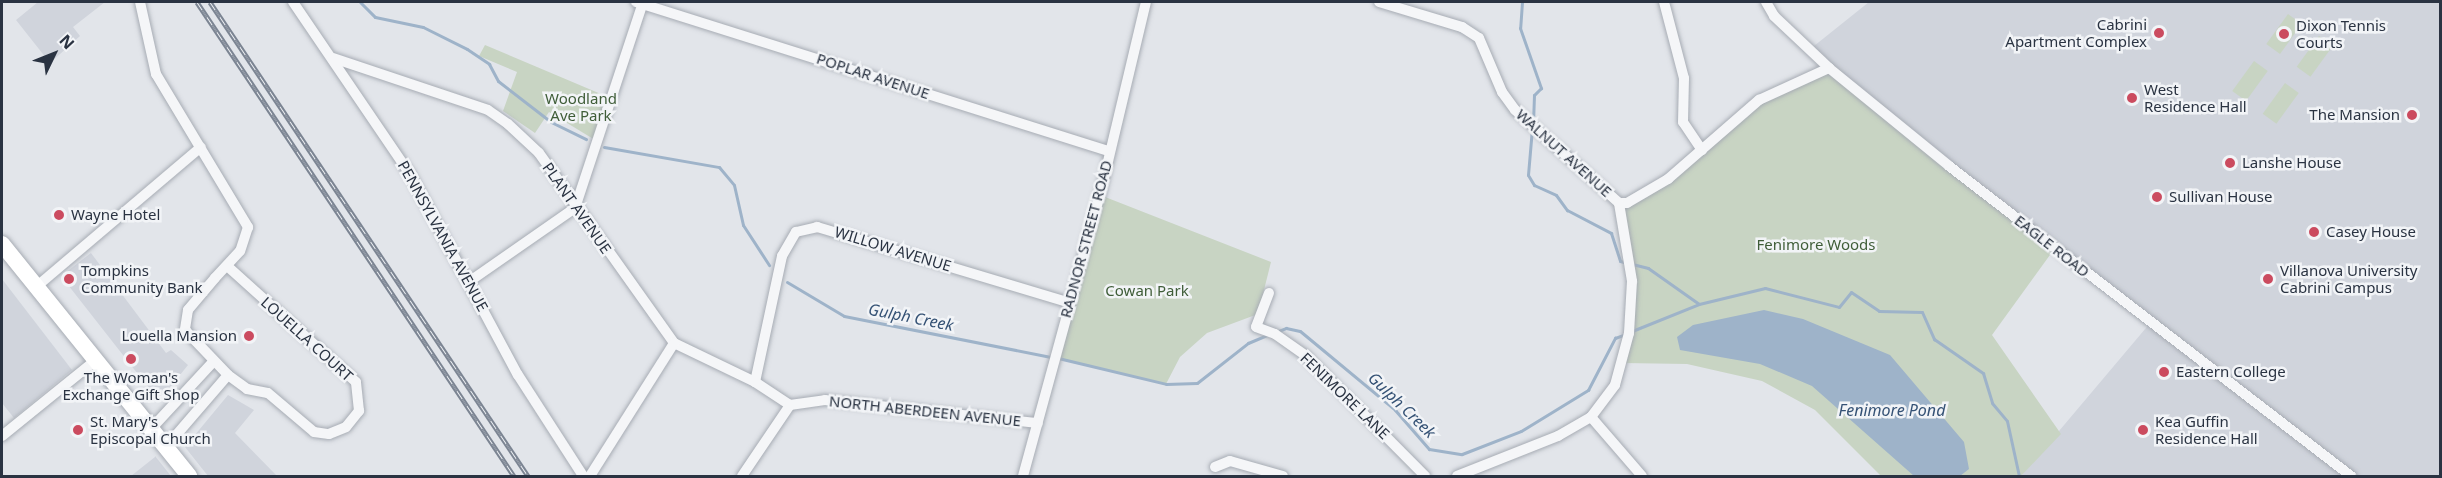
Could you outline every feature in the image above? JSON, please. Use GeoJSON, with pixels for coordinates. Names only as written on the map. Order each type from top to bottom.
{"type":"FeatureCollection","features":[{"type":"Feature","properties":{"kind":"highway"},"geometry":{"type":"LineString","coordinates":[[2,243],[189,477]]}},
{"type":"Feature","properties":{"kind":"street","name":"LOUELLA COURT"},"geometry":{"type":"LineString","coordinates":[[140,2],[156,74],[248,227],[245,244],[227,266],[184,320],[187,335],[228,375],[247,388],[268,393],[318,433],[341,430],[359,411],[359,391],[350,375],[227,266]]}},
{"type":"Feature","properties":{"kind":"street","name":"PENNSYLVANIA AVENUE"},"geometry":{"type":"LineString","coordinates":[[293,2],[410,174],[470,281],[518,375],[583,477]]}},
{"type":"Feature","properties":{"kind":"street"},"geometry":{"type":"LineString","coordinates":[[470,281],[575,208],[641,2]]}},
{"type":"Feature","properties":{"kind":"street","name":"POPLAR AVENUE"},"geometry":{"type":"LineString","coordinates":[[641,2],[1109,151]]}},
{"type":"Feature","properties":{"kind":"street","name":"RADNOR STREET ROAD"},"geometry":{"type":"LineString","coordinates":[[1023,477],[1070,303],[1146,2]]}},
{"type":"Feature","properties":{"kind":"street","name":"WALNUT AVENUE"},"geometry":{"type":"LineString","coordinates":[[1379,2],[1462,27],[1479,38],[1502,92],[1515,110],[1619,203]]}},
{"type":"Feature","properties":{"kind":"street"},"geometry":{"type":"LineString","coordinates":[[1664,2],[1684,78],[1683,122],[1702,150]]}},
{"type":"Feature","properties":{"kind":"street","name":"EAGLE ROAD"},"geometry":{"type":"LineString","coordinates":[[1766,2],[1774,16],[1829,68],[2351,477]]}},
{"type":"Feature","properties":{"kind":"street","name":"PLANT AVENUE"},"geometry":{"type":"LineString","coordinates":[[333,58],[488,110],[539,153],[575,208],[674,343],[755,382],[790,405]]}},
{"type":"Feature","properties":{"kind":"street"},"geometry":{"type":"LineString","coordinates":[[1457,477],[1558,436],[1591,417],[1615,385],[1629,333],[1632,281],[1619,203],[1627,203],[1668,179],[1759,100],[1829,68]]}},
{"type":"Feature","properties":{"kind":"street"},"geometry":{"type":"LineString","coordinates":[[36,286],[201,147]]}},
{"type":"Feature","properties":{"kind":"street","name":"WILLOW AVENUE"},"geometry":{"type":"LineString","coordinates":[[755,382],[782,256],[796,232],[817,226],[1070,303]]}},
{"type":"Feature","properties":{"kind":"street","name":"FENIMORE LANE"},"geometry":{"type":"LineString","coordinates":[[1269,292],[1256,327],[1275,334],[1306,356],[1425,477]]}},
{"type":"Feature","properties":{"kind":"street"},"geometry":{"type":"LineString","coordinates":[[590,477],[674,343]]}},
{"type":"Feature","properties":{"kind":"street"},"geometry":{"type":"LineString","coordinates":[[2,436],[96,360]]}},
{"type":"Feature","properties":{"kind":"street"},"geometry":{"type":"LineString","coordinates":[[150,430],[213,362]]}},
{"type":"Feature","properties":{"kind":"street"},"geometry":{"type":"LineString","coordinates":[[165,448],[228,375]]}},
{"type":"Feature","properties":{"kind":"street","name":"NORTH ABERDEEN AVENUE"},"geometry":{"type":"LineString","coordinates":[[790,405],[825,400],[1038,423]]}},
{"type":"Feature","properties":{"kind":"street"},"geometry":{"type":"LineString","coordinates":[[742,477],[790,405]]}},
{"type":"Feature","properties":{"kind":"street"},"geometry":{"type":"LineString","coordinates":[[1591,417],[1642,477]]}},
{"type":"Feature","properties":{"kind":"street"},"geometry":{"type":"LineString","coordinates":[[1215,467],[1230,461],[1283,477]]}},
{"type":"Feature","properties":{"kind":"shaded area"},"geometry":{"type":"Polygon","coordinates":[[[38,2],[105,2],[73,27],[80,36],[50,63],[16,20],[38,2]]]}},
{"type":"Feature","properties":{"kind":"shaded area","name":"Villanova University Cabrini Campus"},"geometry":{"type":"Polygon","coordinates":[[[1869,2],[2440,2],[2440,476],[2021,476],[2151,322],[1809,50],[1869,2]]]}},
{"type":"Feature","properties":{"kind":"shaded area"},"geometry":{"type":"Polygon","coordinates":[[[91,253],[166,353],[171,350],[188,365],[159,401],[61,276],[91,253]]]}},
{"type":"Feature","properties":{"kind":"shaded area"},"geometry":{"type":"Polygon","coordinates":[[[2,279],[72,370],[14,418],[2,403],[2,279]]]}},
{"type":"Feature","properties":{"kind":"shaded area"},"geometry":{"type":"Polygon","coordinates":[[[228,395],[254,410],[235,433],[277,476],[208,476],[185,447],[228,395]]]}},
{"type":"Feature","properties":{"kind":"shaded area"},"geometry":{"type":"Polygon","coordinates":[[[155,457],[171,476],[131,476],[155,457]]]}},
{"type":"Feature","properties":{"kind":"green space","name":"Dixon Tennis Courts"},"geometry":{"type":"Polygon","coordinates":[[[2288,14],[2302,24],[2280,54],[2266,44],[2288,14]]]}},
{"type":"Feature","properties":{"kind":"green space","name":"Dixon Tennis Courts"},"geometry":{"type":"Polygon","coordinates":[[[2319,36],[2333,46],[2310,77],[2297,67],[2319,36]]]}},
{"type":"Feature","properties":{"kind":"green space","name":"Woodland Ave Park"},"geometry":{"type":"Polygon","coordinates":[[[485,45],[608,97],[595,140],[549,112],[535,133],[503,111],[517,72],[479,56],[485,45]]]}},
{"type":"Feature","properties":{"kind":"green space","name":"Dixon Tennis Courts"},"geometry":{"type":"Polygon","coordinates":[[[2254,61],[2268,71],[2246,101],[2232,91],[2254,61]]]}},
{"type":"Feature","properties":{"kind":"green space","name":"Fenimore Woods"},"geometry":{"type":"Polygon","coordinates":[[[1829,68],[2055,248],[1992,335],[2061,434],[2021,476],[1881,476],[1815,410],[1762,381],[1687,364],[1623,363],[1632,281],[1619,203],[1668,179],[1759,100],[1829,68]]]}},
{"type":"Feature","properties":{"kind":"green space","name":"Dixon Tennis Courts"},"geometry":{"type":"Polygon","coordinates":[[[2285,83],[2299,93],[2276,124],[2263,114],[2285,83]]]}},
{"type":"Feature","properties":{"kind":"green space","name":"Cowan Park"},"geometry":{"type":"Polygon","coordinates":[[[1100,195],[1271,262],[1258,314],[1207,333],[1180,357],[1166,384],[1054,358],[1100,195]]]}},
{"type":"Feature","properties":{"kind":"water","name":"Fenimore Pond"},"geometry":{"type":"Polygon","coordinates":[[[1764,310],[1803,319],[1890,355],[1964,442],[1969,469],[1960,476],[1914,476],[1812,386],[1760,364],[1680,350],[1677,337],[1693,325],[1764,310]]]}},
{"type":"Feature","properties":{"kind":"waterway","name":"Gulph Creek"},"geometry":{"type":"LineString","coordinates":[[360,2],[375,17],[423,27],[467,49],[489,64],[498,81],[551,122],[586,139]]}},
{"type":"Feature","properties":{"kind":"waterway"},"geometry":{"type":"LineString","coordinates":[[1522,2],[1520,28],[1541,88],[1534,95],[1533,122]]}},
{"type":"Feature","properties":{"kind":"waterway"},"geometry":{"type":"LineString","coordinates":[[1532,128],[1528,175],[1534,185],[1556,195],[1567,210],[1611,233],[1620,261],[1648,268],[1699,304]]}},
{"type":"Feature","properties":{"kind":"waterway","name":"Gulph Creek"},"geometry":{"type":"LineString","coordinates":[[604,147],[719,167],[734,185],[743,225],[769,265]]}},
{"type":"Feature","properties":{"kind":"waterway","name":"Gulph Creek"},"geometry":{"type":"LineString","coordinates":[[787,282],[844,316],[1052,357]]}},
{"type":"Feature","properties":{"kind":"waterway","name":"Gulph Creek"},"geometry":{"type":"LineString","coordinates":[[1632,331],[1699,304],[1765,288],[1839,307],[1851,292],[1879,311],[1922,312],[1934,339],[1983,373],[1992,403],[2007,421],[2019,476]]}},
{"type":"Feature","properties":{"kind":"waterway","name":"Gulph Creek"},"geometry":{"type":"LineString","coordinates":[[1276,332],[1286,328],[1300,331],[1395,410],[1429,449],[1462,454],[1521,431],[1588,390],[1615,338],[1626,334]]}},
{"type":"Feature","properties":{"kind":"waterway","name":"Gulph Creek"},"geometry":{"type":"LineString","coordinates":[[1058,358],[1166,384],[1197,383],[1248,343],[1267,335]]}},
{"type":"Feature","properties":{"kind":"railway"},"geometry":{"type":"LineString","coordinates":[[197,2],[514,476]]}},
{"type":"Feature","properties":{"kind":"railway"},"geometry":{"type":"LineString","coordinates":[[210,2],[528,476]]}},
{"type":"Feature","properties":{"kind":"place","name":"Cabrini Apartment Complex"},"geometry":{"type":"Point","coordinates":[2159,33]}},
{"type":"Feature","properties":{"kind":"place","name":"Dixon Tennis Courts"},"geometry":{"type":"Point","coordinates":[2284,34]}},
{"type":"Feature","properties":{"kind":"place","name":"West Residence Hall"},"geometry":{"type":"Point","coordinates":[2132,98]}},
{"type":"Feature","properties":{"kind":"place","name":"The Mansion"},"geometry":{"type":"Point","coordinates":[2412,115]}},
{"type":"Feature","properties":{"kind":"place","name":"Lanshe House"},"geometry":{"type":"Point","coordinates":[2230,163]}},
{"type":"Feature","properties":{"kind":"place","name":"Sullivan House"},"geometry":{"type":"Point","coordinates":[2157,197]}},
{"type":"Feature","properties":{"kind":"place","name":"Wayne Hotel"},"geometry":{"type":"Point","coordinates":[59,215]}},
{"type":"Feature","properties":{"kind":"place","name":"Casey House"},"geometry":{"type":"Point","coordinates":[2314,232]}},
{"type":"Feature","properties":{"kind":"place","name":"Tompkins Community Bank"},"geometry":{"type":"Point","coordinates":[69,279]}},
{"type":"Feature","properties":{"kind":"place","name":"Villanova University Cabrini Campus"},"geometry":{"type":"Point","coordinates":[2268,279]}},
{"type":"Feature","properties":{"kind":"place","name":"Louella Mansion"},"geometry":{"type":"Point","coordinates":[249,336]}},
{"type":"Feature","properties":{"kind":"place","name":"The Woman's Exchange Gift Shop"},"geometry":{"type":"Point","coordinates":[131,359]}},
{"type":"Feature","properties":{"kind":"place","name":"Eastern College"},"geometry":{"type":"Point","coordinates":[2164,372]}},
{"type":"Feature","properties":{"kind":"place","name":"St. Mary's Episcopal Church"},"geometry":{"type":"Point","coordinates":[78,430]}},
{"type":"Feature","properties":{"kind":"place","name":"Kea Guffin Residence Hall"},"geometry":{"type":"Point","coordinates":[2143,430]}}]}
